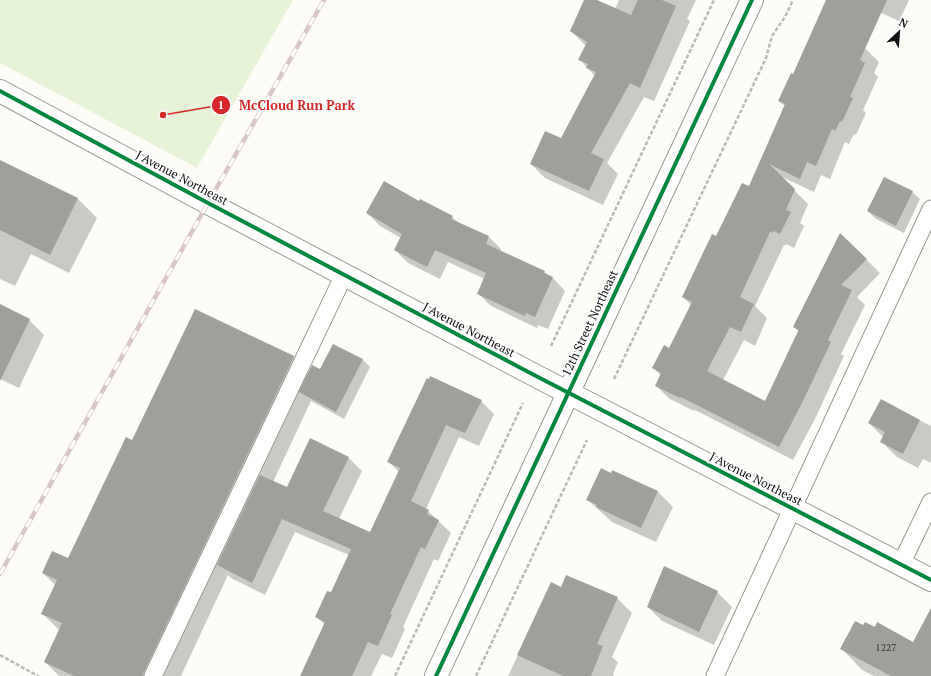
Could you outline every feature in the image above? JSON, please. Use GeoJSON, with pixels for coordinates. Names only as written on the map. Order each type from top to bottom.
{"type":"FeatureCollection","features":[{"type":"Feature","properties":{"kind":"street","name":"12th Street Northeast"},"geometry":{"type":"LineString","coordinates":[[436,676],[752,0]]}},
{"type":"Feature","properties":{"kind":"street","name":"J Avenue Northeast"},"geometry":{"type":"LineString","coordinates":[[0,92],[568,393],[931,580]]}},
{"type":"Feature","properties":{"kind":"lane"},"geometry":{"type":"LineString","coordinates":[[714,676],[931,209]]}},
{"type":"Feature","properties":{"kind":"lane"},"geometry":{"type":"LineString","coordinates":[[153,676],[344,275]]}},
{"type":"Feature","properties":{"kind":"lane"},"geometry":{"type":"LineString","coordinates":[[901,564],[931,502]]}},
{"type":"Feature","properties":{"kind":"path"},"geometry":{"type":"LineString","coordinates":[[550,346],[714,0]]}},
{"type":"Feature","properties":{"kind":"path"},"geometry":{"type":"LineString","coordinates":[[614,379],[766,58],[772,36],[785,17],[793,0]]}},
{"type":"Feature","properties":{"kind":"path"},"geometry":{"type":"LineString","coordinates":[[395,676],[523,403]]}},
{"type":"Feature","properties":{"kind":"path"},"geometry":{"type":"LineString","coordinates":[[476,676],[587,440]]}},
{"type":"Feature","properties":{"kind":"path"},"geometry":{"type":"LineString","coordinates":[[0,656],[38,676]]}},
{"type":"Feature","properties":{"kind":"green space"},"geometry":{"type":"Polygon","coordinates":[[[0,0],[293,0],[197,168],[0,63],[0,0]]]}},
{"type":"Feature","properties":{"kind":"building"},"geometry":{"type":"Polygon","coordinates":[[[584,0],[597,0],[631,15],[638,0],[662,0],[676,6],[640,88],[630,83],[591,153],[604,159],[589,191],[530,164],[545,131],[561,138],[596,72],[586,68],[588,64],[578,60],[587,42],[570,31],[584,0]]]}},
{"type":"Feature","properties":{"kind":"building"},"geometry":{"type":"Polygon","coordinates":[[[826,0],[887,0],[860,60],[865,63],[850,97],[853,98],[842,122],[840,121],[835,131],[832,129],[816,166],[807,162],[800,179],[769,164],[795,189],[786,210],[791,212],[780,234],[773,231],[772,233],[770,232],[740,297],[754,304],[741,332],[730,327],[707,371],[765,401],[799,329],[798,330],[793,327],[840,233],[867,259],[841,285],[852,290],[828,340],[831,342],[779,447],[681,397],[680,398],[655,386],[661,373],[652,368],[664,345],[669,348],[692,302],[682,297],[712,234],[716,236],[742,183],[749,186],[785,104],[778,101],[791,73],[793,74],[826,0]]]}},
{"type":"Feature","properties":{"kind":"building"},"geometry":{"type":"Polygon","coordinates":[[[0,160],[78,198],[50,255],[0,230],[0,160]]]}},
{"type":"Feature","properties":{"kind":"building"},"geometry":{"type":"Polygon","coordinates":[[[884,177],[913,191],[896,226],[867,211],[884,177]]]}},
{"type":"Feature","properties":{"kind":"building"},"geometry":{"type":"Polygon","coordinates":[[[384,181],[419,201],[420,199],[453,216],[451,219],[489,236],[486,244],[545,271],[544,273],[553,277],[535,317],[526,313],[525,316],[477,294],[486,273],[435,250],[427,267],[394,250],[402,234],[366,213],[384,181]]]}},
{"type":"Feature","properties":{"kind":"building"},"geometry":{"type":"Polygon","coordinates":[[[0,304],[30,319],[0,381],[0,304]]]}},
{"type":"Feature","properties":{"kind":"building"},"geometry":{"type":"Polygon","coordinates":[[[195,309],[294,356],[142,676],[74,676],[44,662],[62,623],[41,614],[57,580],[42,573],[52,551],[68,558],[126,437],[132,440],[195,309]]]}},
{"type":"Feature","properties":{"kind":"building"},"geometry":{"type":"Polygon","coordinates":[[[333,344],[363,359],[336,412],[299,392],[312,365],[320,369],[333,344]]]}},
{"type":"Feature","properties":{"kind":"building"},"geometry":{"type":"Polygon","coordinates":[[[430,376],[482,400],[465,433],[446,425],[411,501],[429,510],[427,514],[439,520],[425,549],[421,547],[390,614],[392,615],[378,646],[368,642],[352,676],[300,676],[325,622],[315,617],[327,591],[331,592],[351,549],[282,519],[252,583],[217,565],[260,475],[287,487],[310,438],[349,457],[323,511],[370,532],[400,468],[387,462],[427,378],[429,379],[430,376]]]}},
{"type":"Feature","properties":{"kind":"building"},"geometry":{"type":"Polygon","coordinates":[[[881,399],[920,420],[903,454],[880,442],[885,432],[868,423],[881,399]]]}},
{"type":"Feature","properties":{"kind":"building"},"geometry":{"type":"Polygon","coordinates":[[[601,468],[611,473],[612,470],[658,491],[641,528],[596,507],[597,505],[586,500],[601,468]]]}},
{"type":"Feature","properties":{"kind":"building"},"geometry":{"type":"Polygon","coordinates":[[[664,566],[718,591],[699,632],[647,607],[664,566]]]}},
{"type":"Feature","properties":{"kind":"building"},"geometry":{"type":"Polygon","coordinates":[[[566,575],[618,597],[597,644],[603,646],[591,676],[563,676],[517,655],[551,582],[561,587],[566,575]]]}},
{"type":"Feature","properties":{"kind":"building"},"geometry":{"type":"Polygon","coordinates":[[[931,608],[931,676],[891,676],[840,649],[855,621],[863,625],[865,622],[875,627],[877,622],[913,642],[931,608]]]}},
{"type":"Feature","properties":{"kind":"railway"},"geometry":{"type":"LineString","coordinates":[[0,574],[208,203],[324,0]]}},
{"type":"Feature","properties":{"kind":"cycle path"},"geometry":{"type":"LineString","coordinates":[[436,676],[752,0]]}},
{"type":"Feature","properties":{"kind":"cycle path"},"geometry":{"type":"LineString","coordinates":[[0,91],[208,203],[536,376],[931,580]]}},
{"type":"Feature","properties":{"kind":"place","name":"McCloud Run Park"},"geometry":{"type":"Point","coordinates":[163,115]}}]}
